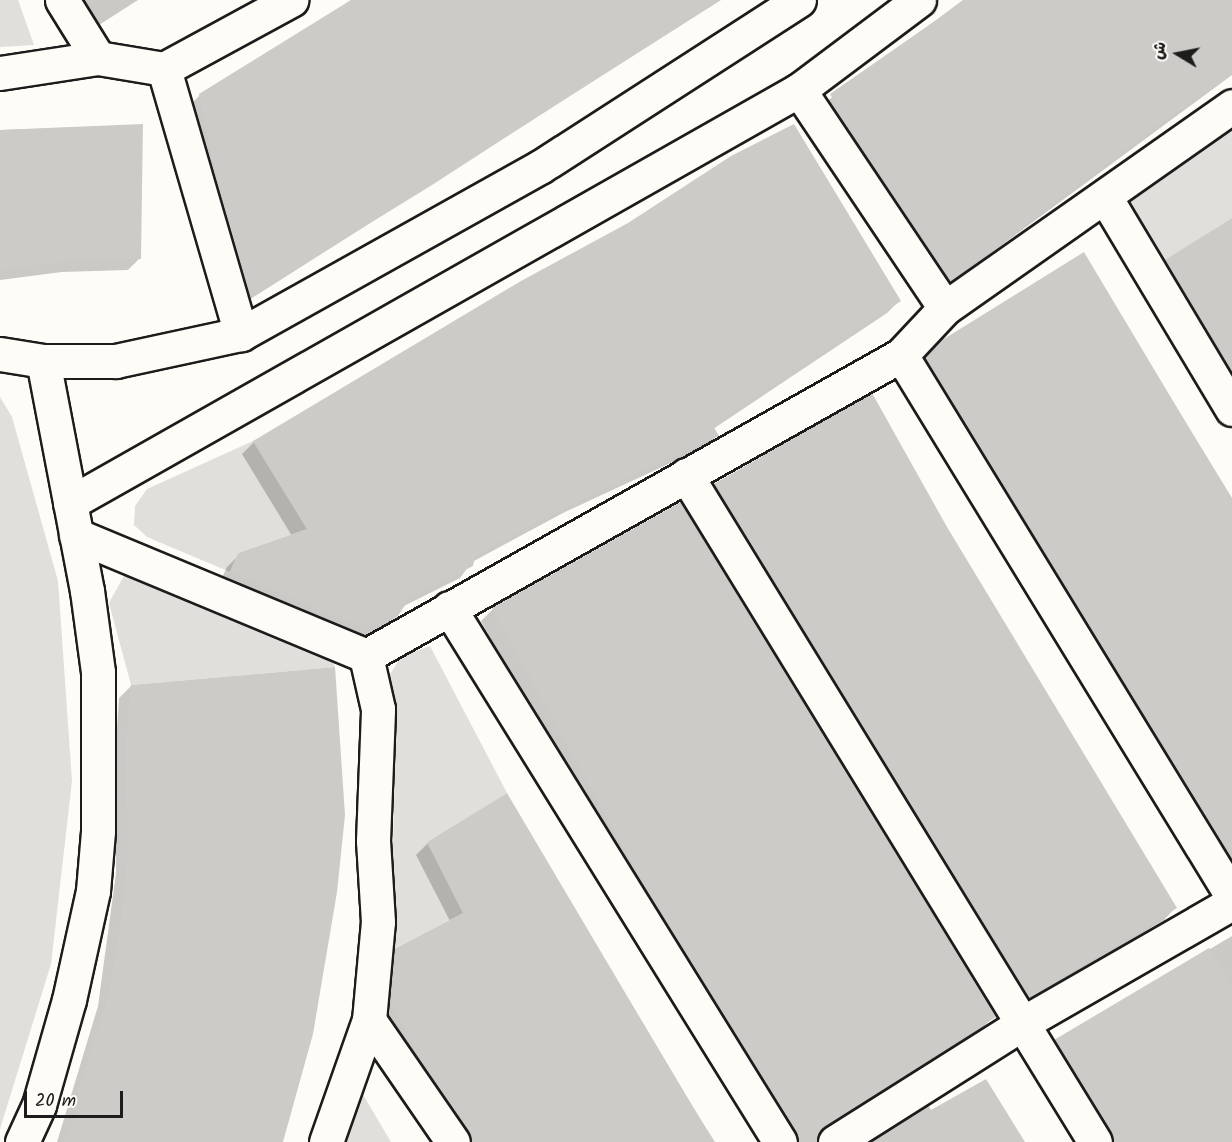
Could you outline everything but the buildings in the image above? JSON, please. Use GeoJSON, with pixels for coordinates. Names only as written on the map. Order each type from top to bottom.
{"type":"FeatureCollection","features":[{"type":"Feature","properties":{"kind":"street"},"geometry":{"type":"LineString","coordinates":[[62,0],[98,58]]}},
{"type":"Feature","properties":{"kind":"street"},"geometry":{"type":"LineString","coordinates":[[0,73],[98,58],[164,69],[291,0]]}},
{"type":"Feature","properties":{"kind":"street"},"geometry":{"type":"LineString","coordinates":[[0,354],[43,361],[134,359],[241,334],[540,167],[799,0]]}},
{"type":"Feature","properties":{"kind":"street"},"geometry":{"type":"LineString","coordinates":[[70,503],[799,90],[919,0]]}},
{"type":"Feature","properties":{"kind":"street"},"geometry":{"type":"LineString","coordinates":[[164,69],[241,334]]}},
{"type":"Feature","properties":{"kind":"street"},"geometry":{"type":"LineString","coordinates":[[799,90],[945,308]]}},
{"type":"Feature","properties":{"kind":"street"},"geometry":{"type":"LineString","coordinates":[[366,656],[901,355],[945,308],[1232,106]]}},
{"type":"Feature","properties":{"kind":"street"},"geometry":{"type":"LineString","coordinates":[[1105,197],[1232,409]]}},
{"type":"Feature","properties":{"kind":"street"},"geometry":{"type":"LineString","coordinates":[[901,355],[1232,896]]}},
{"type":"Feature","properties":{"kind":"street"},"geometry":{"type":"LineString","coordinates":[[22,1142],[42,1094],[93,891],[98,820],[98,672],[76,535],[43,361]]}},
{"type":"Feature","properties":{"kind":"street"},"geometry":{"type":"LineString","coordinates":[[686,475],[1095,1142]]}},
{"type":"Feature","properties":{"kind":"street"},"geometry":{"type":"LineString","coordinates":[[76,535],[366,656]]}},
{"type":"Feature","properties":{"kind":"street"},"geometry":{"type":"LineString","coordinates":[[448,608],[780,1142]]}},
{"type":"Feature","properties":{"kind":"street"},"geometry":{"type":"LineString","coordinates":[[326,1142],[369,1020],[378,922],[372,841],[379,753],[378,709],[366,656]]}},
{"type":"Feature","properties":{"kind":"street"},"geometry":{"type":"LineString","coordinates":[[835,1142],[1023,1023],[1232,903]]}},
{"type":"Feature","properties":{"kind":"street"},"geometry":{"type":"LineString","coordinates":[[369,1020],[453,1142]]}},
{"type":"Feature","properties":{"kind":"shaded area"},"geometry":{"type":"Polygon","coordinates":[[[0,0],[18,0],[34,45],[0,47],[0,0]]]}},
{"type":"Feature","properties":{"kind":"shaded area"},"geometry":{"type":"Polygon","coordinates":[[[1232,130],[1232,218],[1152,269],[1115,212],[1232,130]]]}},
{"type":"Feature","properties":{"kind":"shaded area"},"geometry":{"type":"Polygon","coordinates":[[[0,397],[12,417],[58,581],[72,781],[51,964],[0,1129],[0,397]]]}},
{"type":"Feature","properties":{"kind":"shaded area"},"geometry":{"type":"Polygon","coordinates":[[[253,441],[307,529],[238,553],[230,572],[147,537],[134,525],[135,506],[147,489],[253,441]]]}},
{"type":"Feature","properties":{"kind":"shaded area"},"geometry":{"type":"Polygon","coordinates":[[[144,571],[331,658],[335,667],[131,685],[109,603],[125,574],[144,571]]]}},
{"type":"Feature","properties":{"kind":"shaded area"},"geometry":{"type":"Polygon","coordinates":[[[430,646],[507,793],[427,842],[463,913],[380,956],[393,842],[396,729],[389,676],[401,657],[430,646]]]}},
{"type":"Feature","properties":{"kind":"shaded area"},"geometry":{"type":"Polygon","coordinates":[[[355,1081],[391,1142],[326,1142],[355,1081]]]}}]}
